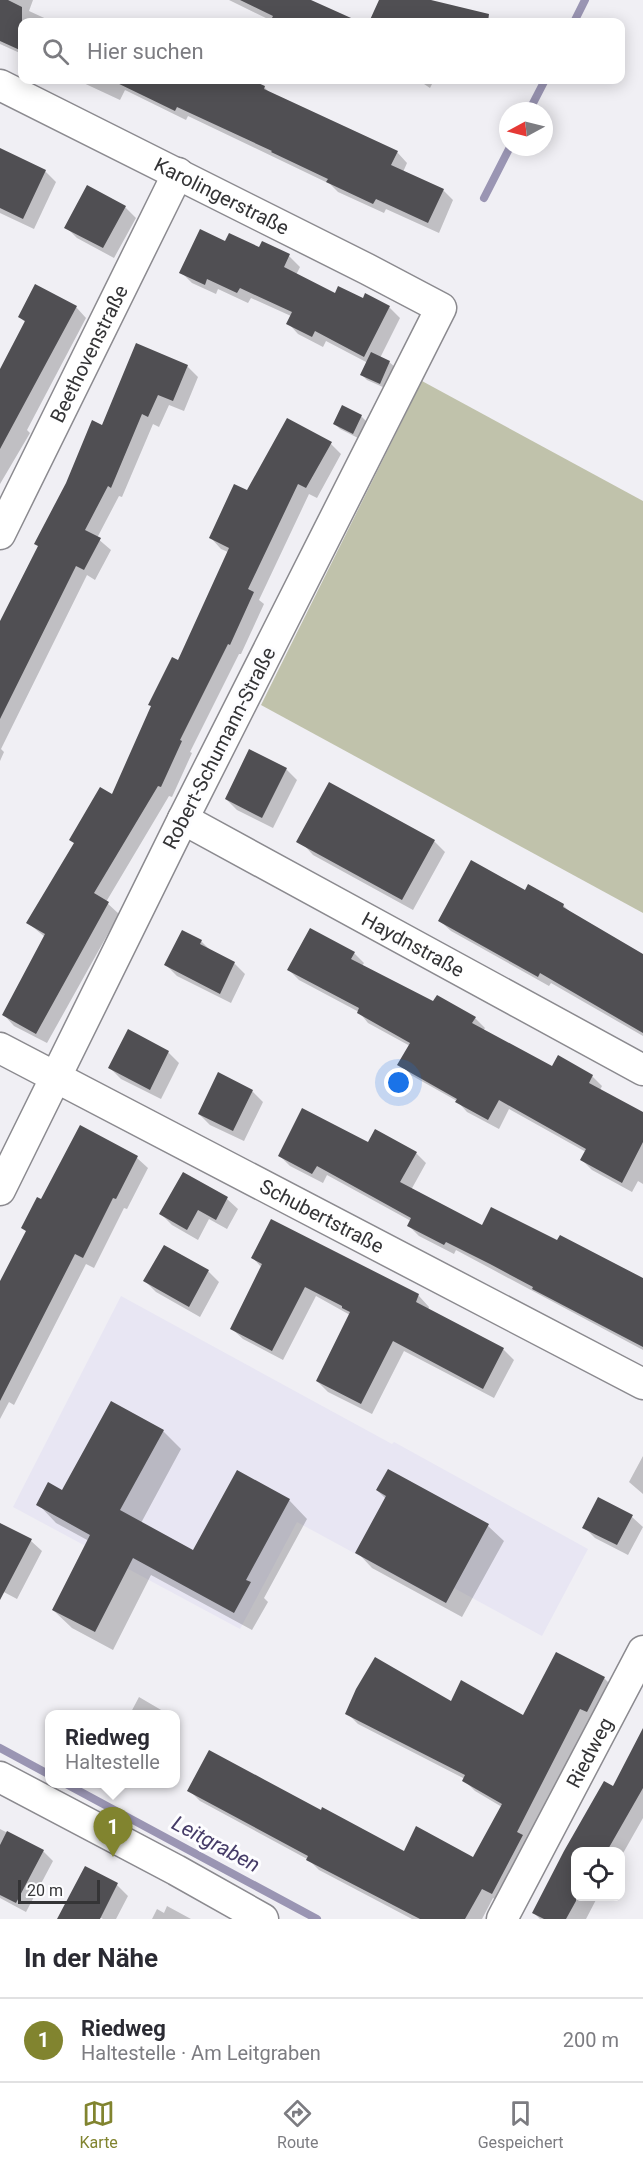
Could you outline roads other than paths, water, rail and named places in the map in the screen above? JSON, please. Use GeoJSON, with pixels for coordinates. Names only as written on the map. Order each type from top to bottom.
{"type":"FeatureCollection","features":[{"type":"Feature","properties":{"kind":"street","name":"Karolingerstraße"},"geometry":{"type":"LineString","coordinates":[[0,85],[441,308]]}},
{"type":"Feature","properties":{"kind":"street","name":"Beethovenstraße"},"geometry":{"type":"LineString","coordinates":[[0,534],[177,173]]}},
{"type":"Feature","properties":{"kind":"street","name":"Robert-Schumann-Straße"},"geometry":{"type":"LineString","coordinates":[[0,1190],[183,819],[441,308]]}},
{"type":"Feature","properties":{"kind":"street","name":"Haydnstraße"},"geometry":{"type":"LineString","coordinates":[[183,819],[643,1070]]}},
{"type":"Feature","properties":{"kind":"street","name":"Schubertstraße"},"geometry":{"type":"LineString","coordinates":[[0,1048],[643,1384]]}},
{"type":"Feature","properties":{"kind":"street","name":"Riedweg"},"geometry":{"type":"LineString","coordinates":[[502,1919],[643,1651]]}},
{"type":"Feature","properties":{"kind":"street"},"geometry":{"type":"LineString","coordinates":[[0,1777],[176,1870],[262,1919]]}},
{"type":"Feature","properties":{"kind":"waterway"},"geometry":{"type":"LineString","coordinates":[[576,18],[585,0]]}},
{"type":"Feature","properties":{"kind":"waterway"},"geometry":{"type":"LineString","coordinates":[[534,102],[543,84]]}},
{"type":"Feature","properties":{"kind":"waterway"},"geometry":{"type":"LineString","coordinates":[[484,198],[505,156]]}},
{"type":"Feature","properties":{"kind":"waterway","name":"Leitgraben"},"geometry":{"type":"LineString","coordinates":[[0,1748],[45,1772]]}},
{"type":"Feature","properties":{"kind":"waterway","name":"Leitgraben"},"geometry":{"type":"LineString","coordinates":[[73,1788],[317,1919]]}},
{"type":"Feature","properties":{"kind":"place","name":"Riedweg"},"geometry":{"type":"Point","coordinates":[113,1857]}}]}
